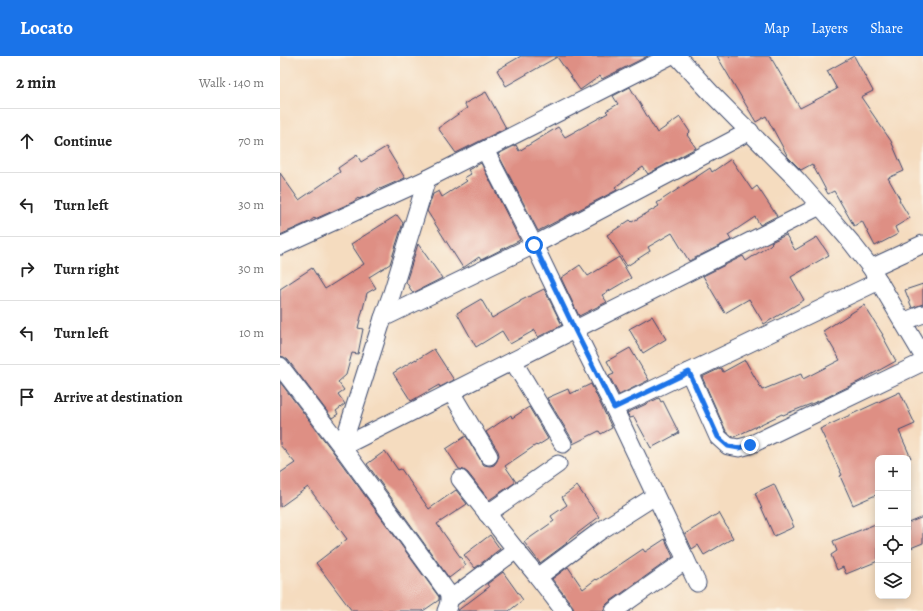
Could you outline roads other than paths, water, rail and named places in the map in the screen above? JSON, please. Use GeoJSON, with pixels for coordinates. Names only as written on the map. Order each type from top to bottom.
{"type":"FeatureCollection","features":[{"type":"Feature","properties":{"kind":"street"},"geometry":{"type":"LineString","coordinates":[[280,246],[427,179],[670,56]]}},
{"type":"Feature","properties":{"kind":"street"},"geometry":{"type":"LineString","coordinates":[[677,56],[711,93],[797,180],[820,206],[875,274],[923,356]]}},
{"type":"Feature","properties":{"kind":"street"},"geometry":{"type":"LineString","coordinates":[[383,318],[534,245],[750,131]]}},
{"type":"Feature","properties":{"kind":"street"},"geometry":{"type":"LineString","coordinates":[[485,150],[534,245],[614,408],[697,583]]}},
{"type":"Feature","properties":{"kind":"street"},"geometry":{"type":"LineString","coordinates":[[342,447],[427,179]]}},
{"type":"Feature","properties":{"kind":"street"},"geometry":{"type":"LineString","coordinates":[[342,447],[820,206]]}},
{"type":"Feature","properties":{"kind":"street"},"geometry":{"type":"LineString","coordinates":[[614,408],[689,372],[875,274],[923,244]]}},
{"type":"Feature","properties":{"kind":"street"},"geometry":{"type":"LineString","coordinates":[[903,322],[923,314]]}},
{"type":"Feature","properties":{"kind":"street"},"geometry":{"type":"LineString","coordinates":[[513,361],[563,444]]}},
{"type":"Feature","properties":{"kind":"street"},"geometry":{"type":"LineString","coordinates":[[689,372],[718,437],[728,446],[739,448],[750,445],[923,362]]}},
{"type":"Feature","properties":{"kind":"street"},"geometry":{"type":"LineString","coordinates":[[280,366],[342,447],[448,592],[448,605]]}},
{"type":"Feature","properties":{"kind":"street"},"geometry":{"type":"LineString","coordinates":[[452,392],[489,456]]}},
{"type":"Feature","properties":{"kind":"street"},"geometry":{"type":"LineString","coordinates":[[487,514],[558,464]]}},
{"type":"Feature","properties":{"kind":"street"},"geometry":{"type":"LineString","coordinates":[[460,479],[564,611]]}},
{"type":"Feature","properties":{"kind":"street"},"geometry":{"type":"LineString","coordinates":[[538,577],[600,531],[655,496]]}},
{"type":"Feature","properties":{"kind":"street"},"geometry":{"type":"LineString","coordinates":[[448,605],[516,550]]}},
{"type":"Feature","properties":{"kind":"street"},"geometry":{"type":"LineString","coordinates":[[614,611],[686,560]]}}]}
